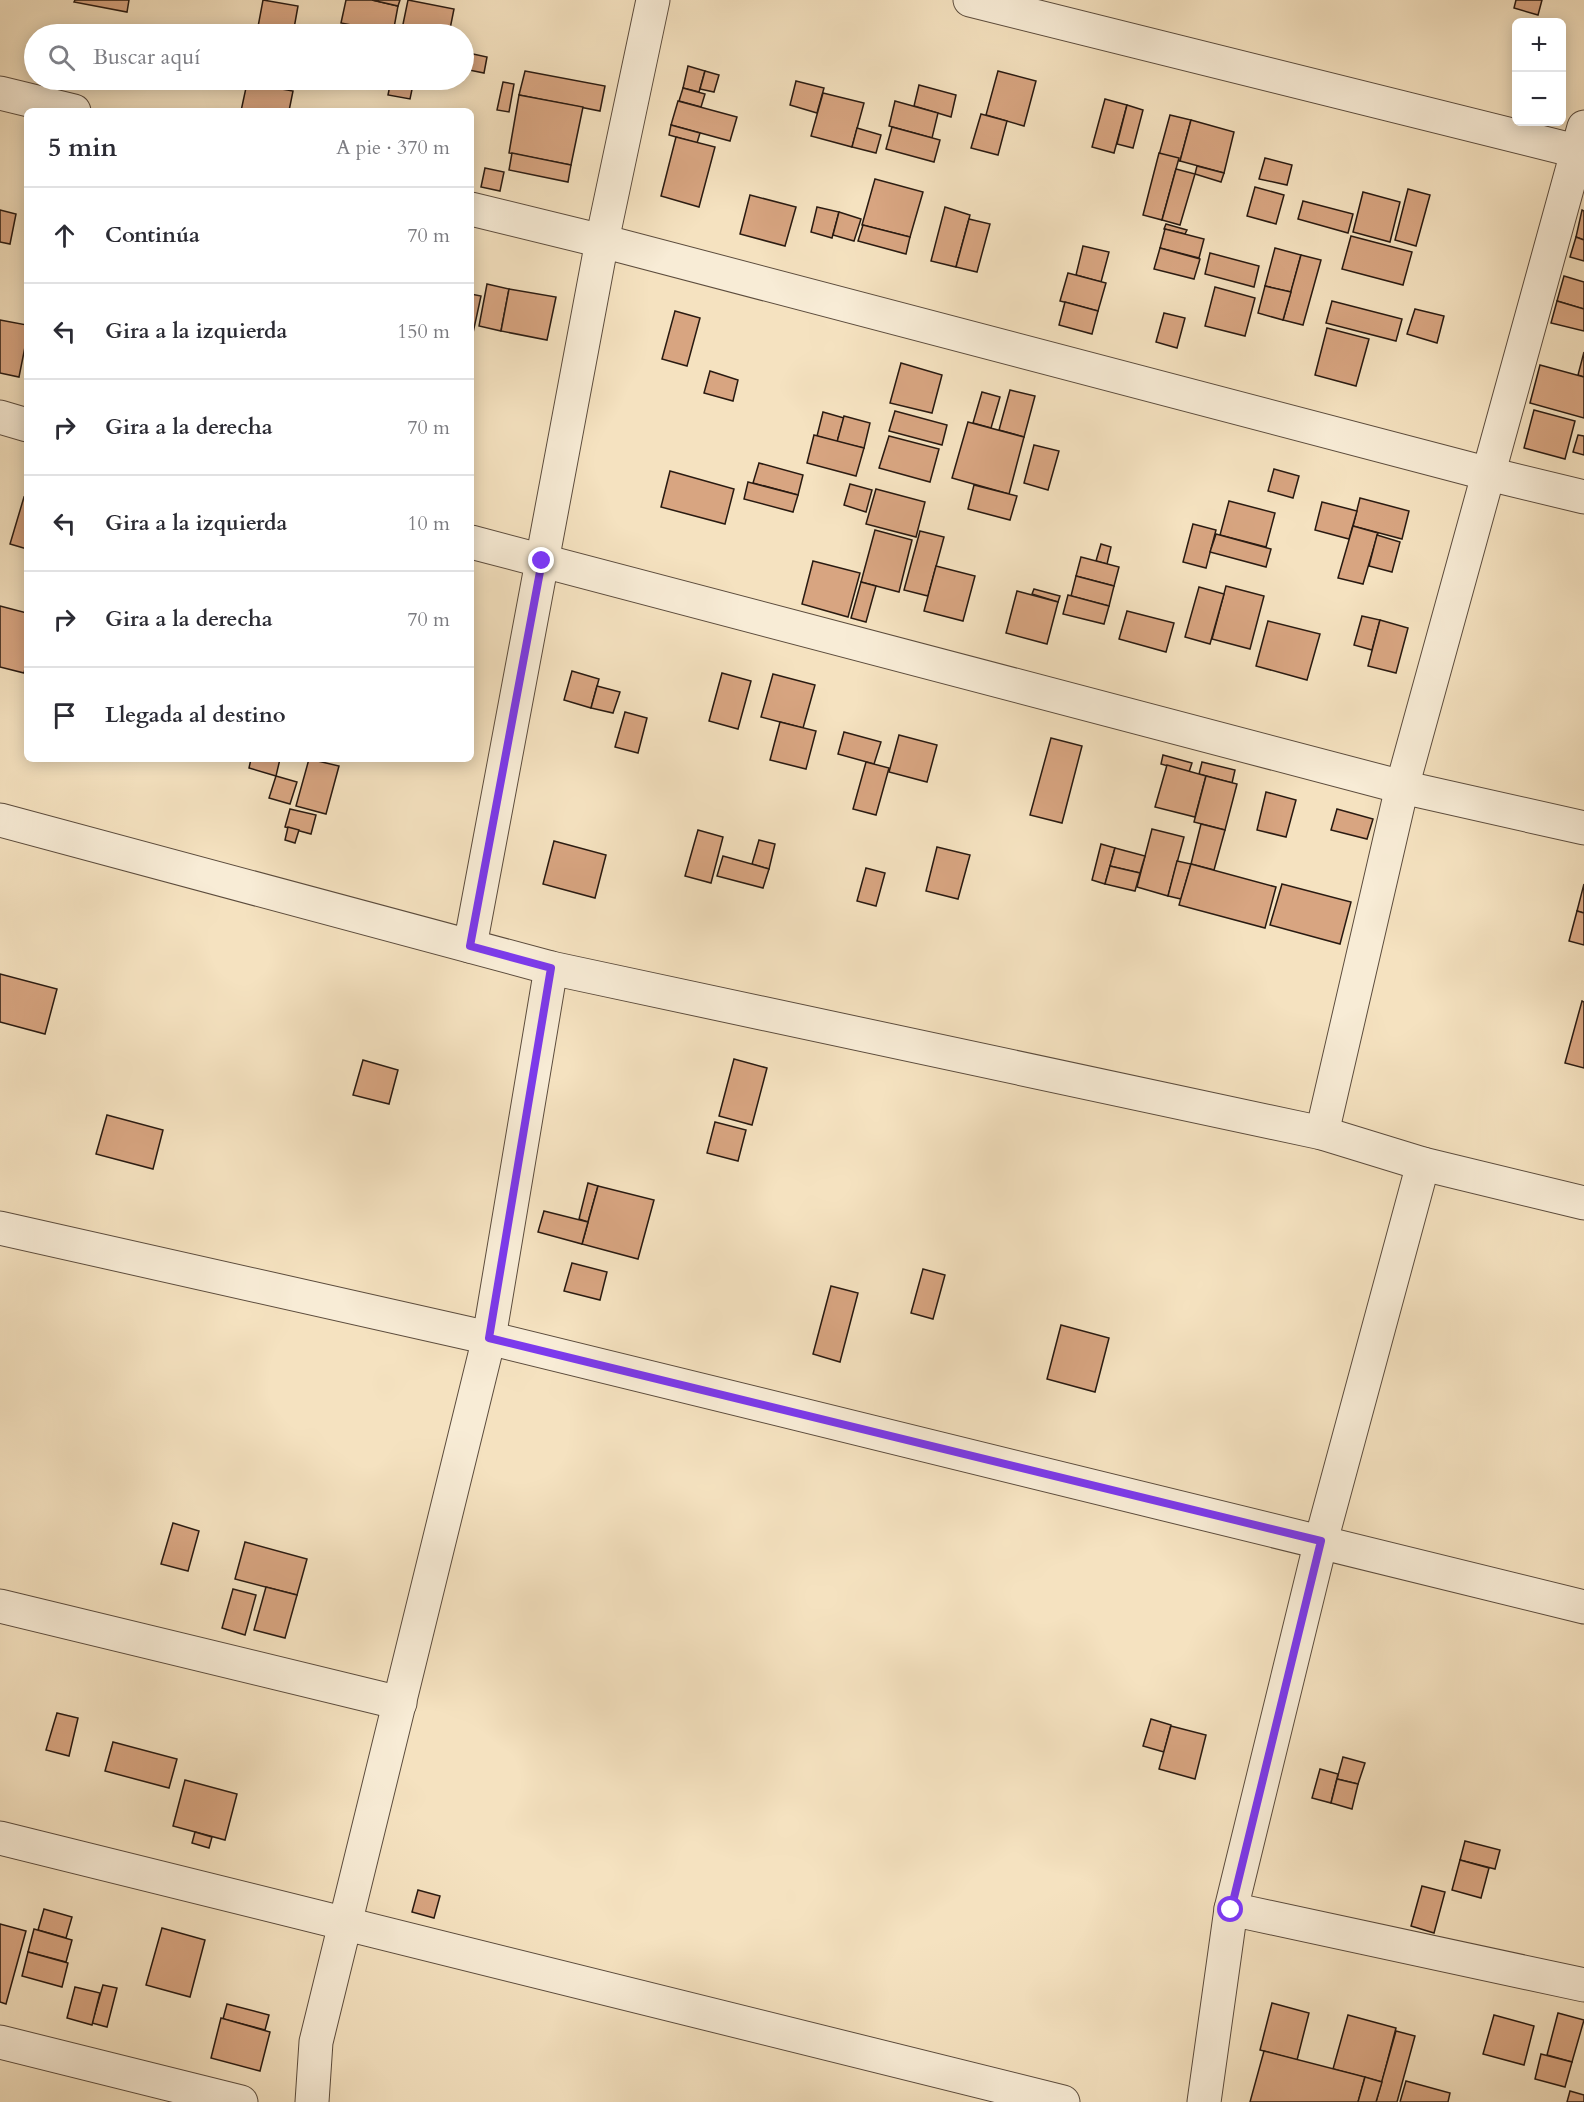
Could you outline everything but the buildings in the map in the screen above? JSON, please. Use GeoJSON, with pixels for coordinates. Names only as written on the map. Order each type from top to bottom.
{"type":"FeatureCollection","features":[{"type":"Feature","properties":{"kind":"street"},"geometry":{"type":"LineString","coordinates":[[470,946],[602,241],[653,0]]}},
{"type":"Feature","properties":{"kind":"street"},"geometry":{"type":"LineString","coordinates":[[970,0],[1582,144],[1401,787],[1322,1133]]}},
{"type":"Feature","properties":{"kind":"street"},"geometry":{"type":"LineString","coordinates":[[0,93],[62,108]]}},
{"type":"Feature","properties":{"kind":"street"},"geometry":{"type":"LineString","coordinates":[[474,210],[1584,497]]}},
{"type":"Feature","properties":{"kind":"street"},"geometry":{"type":"LineString","coordinates":[[0,417],[24,424]]}},
{"type":"Feature","properties":{"kind":"street"},"geometry":{"type":"LineString","coordinates":[[474,543],[1401,787],[1584,828]]}},
{"type":"Feature","properties":{"kind":"street"},"geometry":{"type":"LineString","coordinates":[[0,820],[551,968],[1322,1133],[1423,1164],[1584,1203]]}},
{"type":"Feature","properties":{"kind":"street"},"geometry":{"type":"LineString","coordinates":[[312,2102],[316,2042],[489,1338],[551,968]]}},
{"type":"Feature","properties":{"kind":"street"},"geometry":{"type":"LineString","coordinates":[[1204,2102],[1231,1910],[1321,1541],[1423,1164]]}},
{"type":"Feature","properties":{"kind":"street"},"geometry":{"type":"LineString","coordinates":[[0,1228],[489,1338],[1584,1607]]}},
{"type":"Feature","properties":{"kind":"street"},"geometry":{"type":"LineString","coordinates":[[0,1606],[400,1703]]}},
{"type":"Feature","properties":{"kind":"street"},"geometry":{"type":"LineString","coordinates":[[0,1838],[1063,2102]]}},
{"type":"Feature","properties":{"kind":"street"},"geometry":{"type":"LineString","coordinates":[[1231,1910],[1584,1985]]}},
{"type":"Feature","properties":{"kind":"street"},"geometry":{"type":"LineString","coordinates":[[0,2042],[241,2102]]}},
{"type":"Feature","properties":{"kind":"route"},"geometry":{"type":"LineString","coordinates":[[542,561],[470,946],[551,968],[489,1338],[1321,1541],[1231,1910]]}}]}
